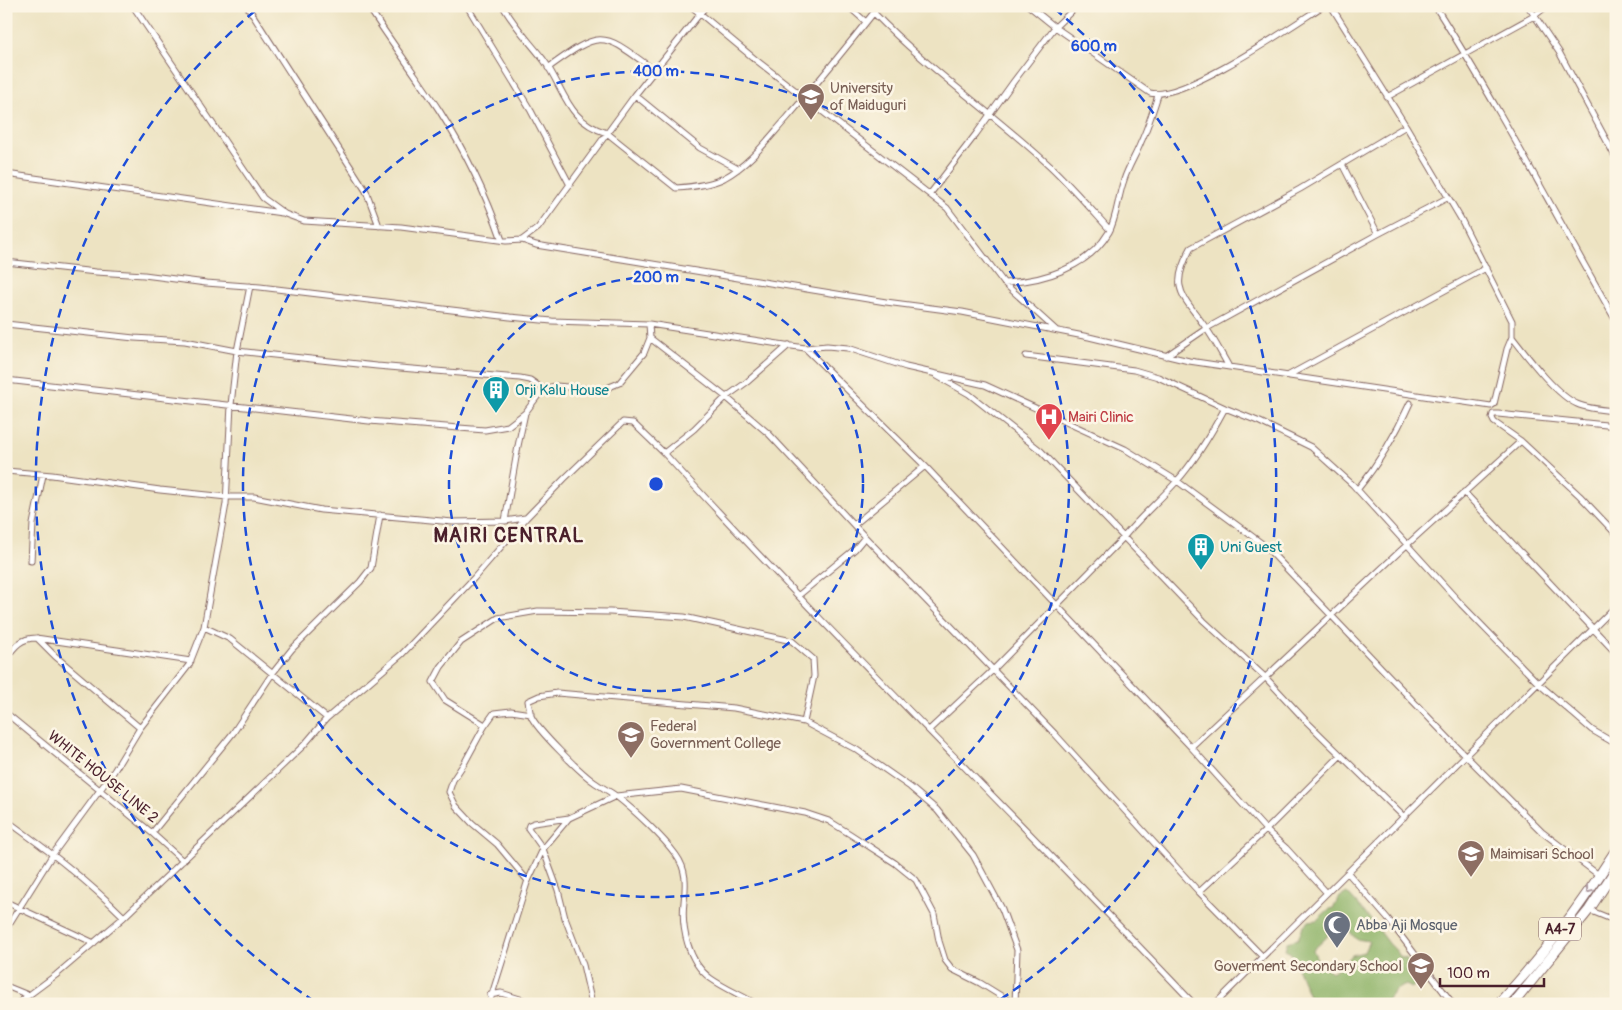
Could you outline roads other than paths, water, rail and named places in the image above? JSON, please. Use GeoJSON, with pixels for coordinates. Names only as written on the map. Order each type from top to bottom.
{"type":"FeatureCollection","features":[{"type":"Feature","properties":{"kind":"highway","name":"A4-7"},"geometry":{"type":"LineString","coordinates":[[1498,1004],[1541,954],[1600,876],[1616,850]]}},
{"type":"Feature","properties":{"kind":"highway","name":"A4-7"},"geometry":{"type":"LineString","coordinates":[[1513,1004],[1522,1000],[1589,910],[1616,869]]}},
{"type":"Feature","properties":{"kind":"street"},"geometry":{"type":"LineString","coordinates":[[133,6],[263,198],[285,214]]}},
{"type":"Feature","properties":{"kind":"street"},"geometry":{"type":"LineString","coordinates":[[247,6],[366,191],[379,226]]}},
{"type":"Feature","properties":{"kind":"street"},"geometry":{"type":"LineString","coordinates":[[368,6],[444,119],[479,181],[502,240]]}},
{"type":"Feature","properties":{"kind":"street"},"geometry":{"type":"LineString","coordinates":[[372,12],[402,6]]}},
{"type":"Feature","properties":{"kind":"street"},"geometry":{"type":"LineString","coordinates":[[466,6],[531,111],[570,185]]}},
{"type":"Feature","properties":{"kind":"street"},"geometry":{"type":"LineString","coordinates":[[503,6],[511,21],[548,68],[566,101],[582,120],[593,129],[607,133],[676,188],[696,187],[722,179],[738,169],[760,148],[805,98],[879,6]]}},
{"type":"Feature","properties":{"kind":"street"},"geometry":{"type":"LineString","coordinates":[[691,6],[805,98],[930,194],[954,216],[966,235],[1004,283],[1056,331]]}},
{"type":"Feature","properties":{"kind":"street"},"geometry":{"type":"LineString","coordinates":[[6,174],[285,214],[304,220],[401,227],[502,240],[522,240],[538,228],[635,95],[706,6]]}},
{"type":"Feature","properties":{"kind":"street"},"geometry":{"type":"LineString","coordinates":[[848,6],[866,22]]}},
{"type":"Feature","properties":{"kind":"street"},"geometry":{"type":"LineString","coordinates":[[1029,6],[1055,27],[1150,93],[1158,95],[1193,84],[1323,6]]}},
{"type":"Feature","properties":{"kind":"street"},"geometry":{"type":"LineString","coordinates":[[930,194],[1055,27],[1077,6]]}},
{"type":"Feature","properties":{"kind":"street"},"geometry":{"type":"LineString","coordinates":[[522,240],[536,246],[886,302],[962,312],[1089,337],[1189,361],[1228,365],[1491,406],[1494,404],[1507,349],[1512,337],[1512,321],[1461,219],[1406,126],[1331,6]]}},
{"type":"Feature","properties":{"kind":"street"},"geometry":{"type":"LineString","coordinates":[[1435,6],[1466,54],[1616,321]]}},
{"type":"Feature","properties":{"kind":"street"},"geometry":{"type":"LineString","coordinates":[[1528,6],[1559,52],[1616,158]]}},
{"type":"Feature","properties":{"kind":"street"},"geometry":{"type":"LineString","coordinates":[[1387,96],[1534,16],[1547,6]]}},
{"type":"Feature","properties":{"kind":"street"},"geometry":{"type":"LineString","coordinates":[[874,13],[900,39],[991,114],[1051,167],[1110,230]]}},
{"type":"Feature","properties":{"kind":"street"},"geometry":{"type":"LineString","coordinates":[[548,68],[574,49],[593,39],[600,39],[617,44],[654,70]]}},
{"type":"Feature","properties":{"kind":"street"},"geometry":{"type":"LineString","coordinates":[[635,95],[700,148],[738,169]]}},
{"type":"Feature","properties":{"kind":"street"},"geometry":{"type":"LineString","coordinates":[[1004,283],[1026,282],[1044,278],[1064,270],[1092,253],[1099,246],[1110,230],[1124,180],[1142,140],[1158,95]]}},
{"type":"Feature","properties":{"kind":"street"},"geometry":{"type":"LineString","coordinates":[[1228,365],[1207,328],[1186,302],[1180,287],[1182,264],[1191,248],[1406,126]]}},
{"type":"Feature","properties":{"kind":"street"},"geometry":{"type":"LineString","coordinates":[[1342,164],[1378,234]]}},
{"type":"Feature","properties":{"kind":"street"},"geometry":{"type":"LineString","coordinates":[[1166,356],[1207,328],[1447,198]]}},
{"type":"Feature","properties":{"kind":"street"},"geometry":{"type":"LineString","coordinates":[[6,262],[250,286],[510,317],[552,321],[649,324],[804,348],[827,346],[848,348],[906,367],[985,385],[1125,448],[1177,481],[1264,545],[1466,756],[1542,832],[1600,876]]}},
{"type":"Feature","properties":{"kind":"street"},"geometry":{"type":"LineString","coordinates":[[1289,375],[1486,268]]}},
{"type":"Feature","properties":{"kind":"street"},"geometry":{"type":"LineString","coordinates":[[6,929],[53,854],[114,771],[140,728],[191,661],[204,627],[226,497],[231,405],[237,350],[250,286]]}},
{"type":"Feature","properties":{"kind":"street"},"geometry":{"type":"LineString","coordinates":[[6,324],[185,342],[377,366],[520,378],[530,380],[543,389]]}},
{"type":"Feature","properties":{"kind":"street"},"geometry":{"type":"LineString","coordinates":[[6,380],[369,421],[486,430],[508,426],[525,413],[543,389],[556,386],[602,390],[619,383],[644,353],[650,338],[649,324]]}},
{"type":"Feature","properties":{"kind":"street"},"geometry":{"type":"LineString","coordinates":[[1512,337],[1540,372],[1569,399],[1587,407],[1616,411]]}},
{"type":"Feature","properties":{"kind":"street"},"geometry":{"type":"LineString","coordinates":[[650,338],[726,397],[769,434],[865,537],[1055,734],[1199,892],[1262,956]]}},
{"type":"Feature","properties":{"kind":"street"},"geometry":{"type":"LineString","coordinates":[[664,453],[694,429],[726,397],[747,382],[789,345]]}},
{"type":"Feature","properties":{"kind":"street"},"geometry":{"type":"LineString","coordinates":[[804,348],[925,466],[1191,747],[1266,830],[1286,848],[1327,892]]}},
{"type":"Feature","properties":{"kind":"street"},"geometry":{"type":"LineString","coordinates":[[1026,356],[1134,370],[1158,377],[1224,408],[1260,422],[1311,447],[1357,490],[1461,604],[1539,684],[1592,730],[1616,744]]}},
{"type":"Feature","properties":{"kind":"street"},"geometry":{"type":"LineString","coordinates":[[932,373],[969,394],[1041,451],[1204,621],[1265,677],[1404,816]]}},
{"type":"Feature","properties":{"kind":"street"},"geometry":{"type":"LineString","coordinates":[[1357,490],[1376,466],[1410,403]]}},
{"type":"Feature","properties":{"kind":"street"},"geometry":{"type":"LineString","coordinates":[[929,730],[993,670],[1177,481],[1205,444],[1224,408]]}},
{"type":"Feature","properties":{"kind":"street"},"geometry":{"type":"LineString","coordinates":[[505,521],[525,413]]}},
{"type":"Feature","properties":{"kind":"street"},"geometry":{"type":"LineString","coordinates":[[1616,426],[1493,414],[1492,418],[1494,422],[1521,441],[1580,496],[1616,534]]}},
{"type":"Feature","properties":{"kind":"street"},"geometry":{"type":"LineString","coordinates":[[17,1004],[124,917],[304,746],[327,718],[402,654],[474,578],[526,518],[623,422],[633,423],[664,453],[799,596],[1138,943],[1194,1004]]}},
{"type":"Feature","properties":{"kind":"street"},"geometry":{"type":"LineString","coordinates":[[1191,747],[1407,544],[1521,441]]}},
{"type":"Feature","properties":{"kind":"street"},"geometry":{"type":"LineString","coordinates":[[854,525],[925,466]]}},
{"type":"Feature","properties":{"kind":"street"},"geometry":{"type":"LineString","coordinates":[[6,471],[226,497],[254,497],[321,510],[453,522],[505,521],[526,518]]}},
{"type":"Feature","properties":{"kind":"street"},"geometry":{"type":"LineString","coordinates":[[31,561],[33,524],[43,475]]}},
{"type":"Feature","properties":{"kind":"street"},"geometry":{"type":"LineString","coordinates":[[1464,492],[1616,653]]}},
{"type":"Feature","properties":{"kind":"street"},"geometry":{"type":"LineString","coordinates":[[152,833],[232,733],[272,674],[292,649],[360,582],[371,568],[380,515]]}},
{"type":"Feature","properties":{"kind":"street"},"geometry":{"type":"LineString","coordinates":[[799,596],[855,550],[865,537]]}},
{"type":"Feature","properties":{"kind":"street"},"geometry":{"type":"LineString","coordinates":[[1214,1004],[1616,606]]}},
{"type":"Feature","properties":{"kind":"street"},"geometry":{"type":"LineString","coordinates":[[485,725],[446,700],[433,682],[441,667],[462,642],[490,623],[498,618],[538,611],[610,612],[684,617],[792,641],[813,659],[814,676],[804,722]]}},
{"type":"Feature","properties":{"kind":"street"},"geometry":{"type":"LineString","coordinates":[[204,627],[230,639],[327,718]]}},
{"type":"Feature","properties":{"kind":"street"},"geometry":{"type":"LineString","coordinates":[[6,658],[17,644],[26,638],[36,638],[191,661]]}},
{"type":"Feature","properties":{"kind":"street"},"geometry":{"type":"LineString","coordinates":[[36,638],[140,728]]}},
{"type":"Feature","properties":{"kind":"street"},"geometry":{"type":"LineString","coordinates":[[592,1004],[583,965],[565,918],[558,890],[543,849],[528,828],[529,825],[569,818],[616,796],[681,789],[750,801],[805,813],[829,821],[895,863],[916,880],[934,914],[945,960],[952,969],[1015,1004],[1016,950],[1002,909],[973,855],[937,810],[910,787],[857,750],[804,722],[734,708],[557,693],[534,697],[528,701],[531,714],[541,730],[593,781],[616,796],[647,824],[677,856],[685,874],[687,885],[683,919],[687,940],[700,968],[709,978],[756,1004]]}},
{"type":"Feature","properties":{"kind":"street","name":"WHITE HOUSE LINE 2"},"geometry":{"type":"LineString","coordinates":[[6,713],[184,861]]}},
{"type":"Feature","properties":{"kind":"street"},"geometry":{"type":"LineString","coordinates":[[528,881],[498,844],[472,823],[456,806],[449,792],[453,780],[494,713],[531,714]]}},
{"type":"Feature","properties":{"kind":"street"},"geometry":{"type":"LineString","coordinates":[[1199,892],[1266,830],[1341,755]]}},
{"type":"Feature","properties":{"kind":"street"},"geometry":{"type":"LineString","coordinates":[[489,1004],[490,995],[507,949],[528,881],[543,849],[569,818]]}},
{"type":"Feature","properties":{"kind":"street"},"geometry":{"type":"LineString","coordinates":[[6,820],[53,854],[97,890],[124,917]]}},
{"type":"Feature","properties":{"kind":"street"},"geometry":{"type":"LineString","coordinates":[[1348,873],[1388,919],[1453,1004]]}},
{"type":"Feature","properties":{"kind":"street"},"geometry":{"type":"LineString","coordinates":[[6,902],[94,943]]}},
{"type":"Feature","properties":{"kind":"street"},"geometry":{"type":"LineString","coordinates":[[1589,910],[1616,921]]}},
{"type":"Feature","properties":{"kind":"street"},"geometry":{"type":"LineString","coordinates":[[6,986],[28,995]]}},
{"type":"Feature","properties":{"kind":"street"},"geometry":{"type":"LineString","coordinates":[[490,995],[502,993],[536,1004]]}},
{"type":"Feature","properties":{"kind":"place","name":"University of Maiduguri"},"geometry":{"type":"Point","coordinates":[811,121]}},
{"type":"Feature","properties":{"kind":"place","name":"Orji Kalu House"},"geometry":{"type":"Point","coordinates":[496,414]}},
{"type":"Feature","properties":{"kind":"place","name":"Mairi Clinic"},"geometry":{"type":"Point","coordinates":[1049,441]}},
{"type":"Feature","properties":{"kind":"place","name":"Uni Guest"},"geometry":{"type":"Point","coordinates":[1201,571]}},
{"type":"Feature","properties":{"kind":"place","name":"Federal Government College"},"geometry":{"type":"Point","coordinates":[631,759]}},
{"type":"Feature","properties":{"kind":"place","name":"Maimisari School"},"geometry":{"type":"Point","coordinates":[1471,878]}},
{"type":"Feature","properties":{"kind":"place","name":"Abba Aji Mosque"},"geometry":{"type":"Point","coordinates":[1337,949]}},
{"type":"Feature","properties":{"kind":"place","name":"Goverment Secondary School"},"geometry":{"type":"Point","coordinates":[1421,990]}},
{"type":"Feature","properties":{"kind":"district","name":"MAIRI CENTRAL"},"geometry":{"type":"Point","coordinates":[509,535]}}]}
